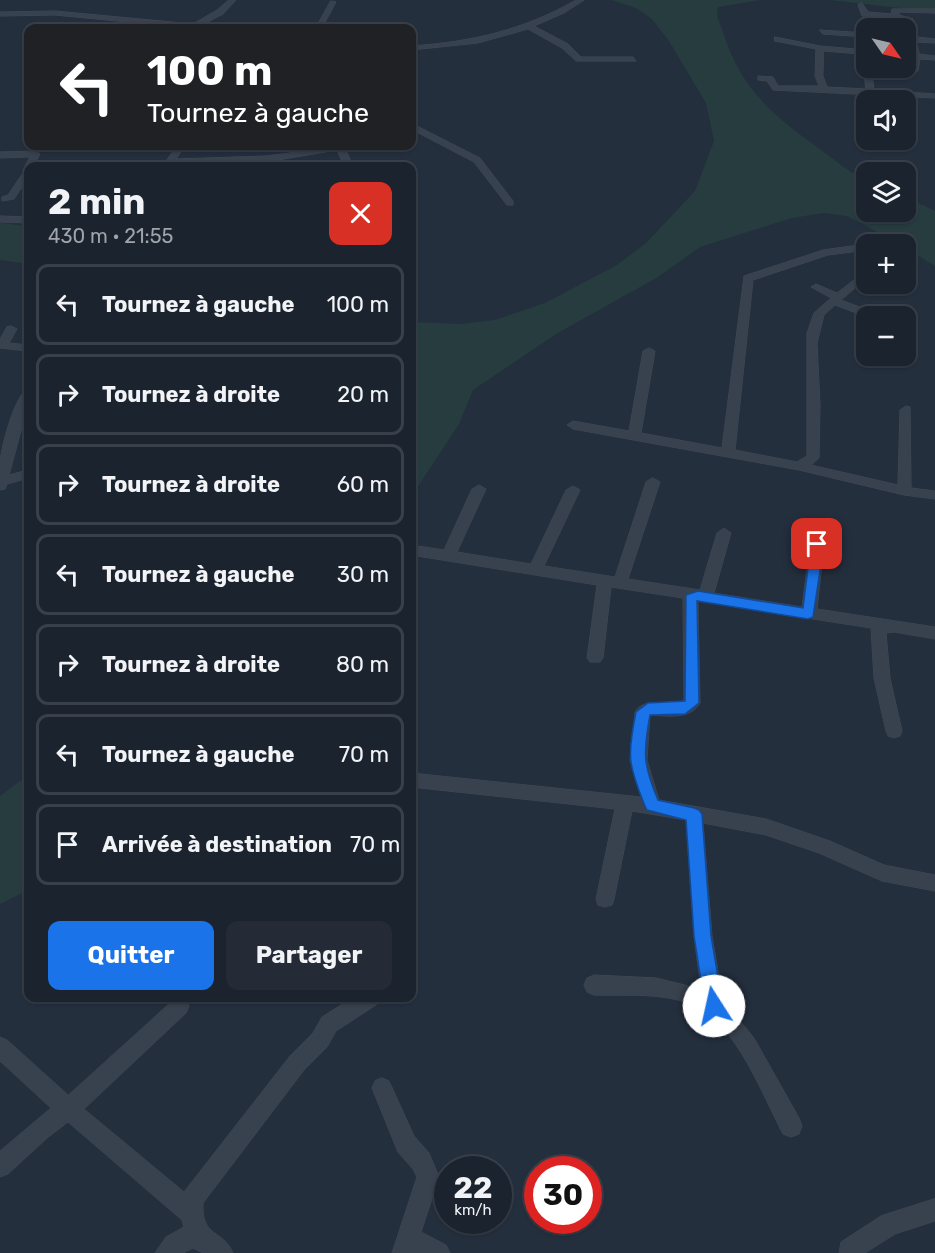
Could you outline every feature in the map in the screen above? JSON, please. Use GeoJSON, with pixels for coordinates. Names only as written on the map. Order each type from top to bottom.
{"type":"FeatureCollection","features":[{"type":"Feature","properties":{"kind":"street"},"geometry":{"type":"LineString","coordinates":[[198,24],[220,12],[233,0]]}},
{"type":"Feature","properties":{"kind":"street"},"geometry":{"type":"LineString","coordinates":[[416,47],[483,40],[527,25],[581,0]]}},
{"type":"Feature","properties":{"kind":"street"},"geometry":{"type":"LineString","coordinates":[[321,24],[333,2]]}},
{"type":"Feature","properties":{"kind":"street"},"geometry":{"type":"LineString","coordinates":[[862,5],[865,14],[901,18]]}},
{"type":"Feature","properties":{"kind":"street"},"geometry":{"type":"LineString","coordinates":[[0,14],[28,9],[162,24]]}},
{"type":"Feature","properties":{"kind":"street"},"geometry":{"type":"LineString","coordinates":[[895,16],[895,11],[900,10],[935,11]]}},
{"type":"Feature","properties":{"kind":"street"},"geometry":{"type":"LineString","coordinates":[[125,24],[132,21]]}},
{"type":"Feature","properties":{"kind":"street"},"geometry":{"type":"LineString","coordinates":[[527,25],[565,46],[582,60],[588,69]]}},
{"type":"Feature","properties":{"kind":"street"},"geometry":{"type":"LineString","coordinates":[[823,32],[856,34]]}},
{"type":"Feature","properties":{"kind":"street"},"geometry":{"type":"LineString","coordinates":[[778,39],[820,48],[856,51]]}},
{"type":"Feature","properties":{"kind":"street"},"geometry":{"type":"LineString","coordinates":[[916,40],[935,41]]}},
{"type":"Feature","properties":{"kind":"street"},"geometry":{"type":"LineString","coordinates":[[820,48],[819,76],[824,89]]}},
{"type":"Feature","properties":{"kind":"street"},"geometry":{"type":"LineString","coordinates":[[916,56],[935,58]]}},
{"type":"Feature","properties":{"kind":"street"},"geometry":{"type":"LineString","coordinates":[[582,60],[607,57],[633,59]]}},
{"type":"Feature","properties":{"kind":"street"},"geometry":{"type":"LineString","coordinates":[[761,78],[770,79],[776,88],[856,91]]}},
{"type":"Feature","properties":{"kind":"street"},"geometry":{"type":"LineString","coordinates":[[916,95],[935,96]]}},
{"type":"Feature","properties":{"kind":"street"},"geometry":{"type":"LineString","coordinates":[[416,129],[477,160],[510,203]]}},
{"type":"Feature","properties":{"kind":"street"},"geometry":{"type":"LineString","coordinates":[[208,162],[266,159],[318,150]]}},
{"type":"Feature","properties":{"kind":"street"},"geometry":{"type":"LineString","coordinates":[[0,155],[36,154],[32,162]]}},
{"type":"Feature","properties":{"kind":"street"},"geometry":{"type":"LineString","coordinates":[[4,199],[11,197],[24,178]]}},
{"type":"Feature","properties":{"kind":"street"},"geometry":{"type":"LineString","coordinates":[[0,219],[24,220]]}},
{"type":"Feature","properties":{"kind":"street"},"geometry":{"type":"LineString","coordinates":[[728,454],[748,278],[826,252],[856,248]]}},
{"type":"Feature","properties":{"kind":"street"},"geometry":{"type":"LineString","coordinates":[[799,466],[813,458],[814,398],[811,351],[816,319],[819,313],[856,283]]}},
{"type":"Feature","properties":{"kind":"street"},"geometry":{"type":"LineString","coordinates":[[816,287],[856,308]]}},
{"type":"Feature","properties":{"kind":"street"},"geometry":{"type":"LineString","coordinates":[[11,328],[1,345],[24,348]]}},
{"type":"Feature","properties":{"kind":"street"},"geometry":{"type":"LineString","coordinates":[[634,436],[649,351]]}},
{"type":"Feature","properties":{"kind":"street"},"geometry":{"type":"LineString","coordinates":[[904,491],[906,410]]}},
{"type":"Feature","properties":{"kind":"street"},"geometry":{"type":"LineString","coordinates":[[1,484],[24,413]]}},
{"type":"Feature","properties":{"kind":"street"},"geometry":{"type":"LineString","coordinates":[[573,425],[799,466],[904,491],[935,495]]}},
{"type":"Feature","properties":{"kind":"street"},"geometry":{"type":"LineString","coordinates":[[1,484],[24,475]]}},
{"type":"Feature","properties":{"kind":"street"},"geometry":{"type":"LineString","coordinates":[[594,658],[613,582],[653,482]]}},
{"type":"Feature","properties":{"kind":"street"},"geometry":{"type":"LineString","coordinates":[[448,556],[479,489]]}},
{"type":"Feature","properties":{"kind":"street"},"geometry":{"type":"LineString","coordinates":[[535,570],[573,490]]}},
{"type":"Feature","properties":{"kind":"street"},"geometry":{"type":"LineString","coordinates":[[701,596],[724,533]]}},
{"type":"Feature","properties":{"kind":"street"},"geometry":{"type":"LineString","coordinates":[[808,614],[817,544]]}},
{"type":"Feature","properties":{"kind":"street"},"geometry":{"type":"LineString","coordinates":[[416,551],[935,633]]}},
{"type":"Feature","properties":{"kind":"street"},"geometry":{"type":"LineString","coordinates":[[653,806],[640,775],[636,750],[643,712],[648,709],[685,708],[692,703],[690,598],[701,596]]}},
{"type":"Feature","properties":{"kind":"street"},"geometry":{"type":"LineString","coordinates":[[892,627],[878,629],[882,678],[894,731]]}},
{"type":"Feature","properties":{"kind":"street"},"geometry":{"type":"LineString","coordinates":[[416,781],[653,806],[766,827],[824,847],[882,873],[935,883]]}},
{"type":"Feature","properties":{"kind":"street"},"geometry":{"type":"LineString","coordinates":[[605,899],[625,803]]}},
{"type":"Feature","properties":{"kind":"street"},"geometry":{"type":"LineString","coordinates":[[694,814],[702,936],[714,1006]]}},
{"type":"Feature","properties":{"kind":"street"},"geometry":{"type":"LineString","coordinates":[[594,985],[664,990],[694,996],[714,1006],[738,1032],[791,1126]]}},
{"type":"Feature","properties":{"kind":"street"},"geometry":{"type":"LineString","coordinates":[[199,1237],[191,1213],[192,1199],[297,1063],[320,1040],[329,1024],[363,1002]]}},
{"type":"Feature","properties":{"kind":"street"},"geometry":{"type":"LineString","coordinates":[[0,1166],[39,1130],[68,1109],[179,1006]]}},
{"type":"Feature","properties":{"kind":"street"},"geometry":{"type":"LineString","coordinates":[[0,1047],[68,1109],[191,1213]]}},
{"type":"Feature","properties":{"kind":"street"},"geometry":{"type":"LineString","coordinates":[[382,1088],[406,1144],[421,1161],[428,1177],[406,1246],[438,1253]]}},
{"type":"Feature","properties":{"kind":"street"},"geometry":{"type":"LineString","coordinates":[[849,1250],[889,1224],[935,1210]]}},
{"type":"Feature","properties":{"kind":"street"},"geometry":{"type":"LineString","coordinates":[[167,1253],[188,1236],[199,1237],[221,1253]]}},
{"type":"Feature","properties":{"kind":"green space"},"geometry":{"type":"Polygon","coordinates":[[[611,0],[760,0],[718,7],[718,19],[730,52],[750,86],[774,113],[856,175],[856,221],[847,216],[824,213],[792,218],[700,247],[658,277],[556,334],[473,390],[459,424],[416,489],[416,322],[460,324],[495,320],[545,303],[617,265],[646,243],[695,191],[714,141],[706,103],[669,41],[652,19],[636,8],[611,0]]]}},
{"type":"Feature","properties":{"kind":"green space"},"geometry":{"type":"Polygon","coordinates":[[[830,0],[935,0],[935,12],[830,0]]]}},
{"type":"Feature","properties":{"kind":"green space"},"geometry":{"type":"Polygon","coordinates":[[[916,202],[935,211],[935,266],[916,254],[916,234],[881,234],[858,222],[916,222],[916,202]]]}},
{"type":"Feature","properties":{"kind":"green space"},"geometry":{"type":"Polygon","coordinates":[[[0,223],[24,226],[24,263],[0,260],[0,223]]]}},
{"type":"Feature","properties":{"kind":"green space"},"geometry":{"type":"Polygon","coordinates":[[[24,778],[24,892],[0,904],[0,796],[24,778]]]}},
{"type":"Feature","properties":{"kind":"route"},"geometry":{"type":"LineString","coordinates":[[714,1006],[702,936],[694,814],[653,806],[640,775],[636,750],[643,712],[648,709],[685,708],[692,703],[690,598],[698,596],[808,614],[817,544]]}}]}
